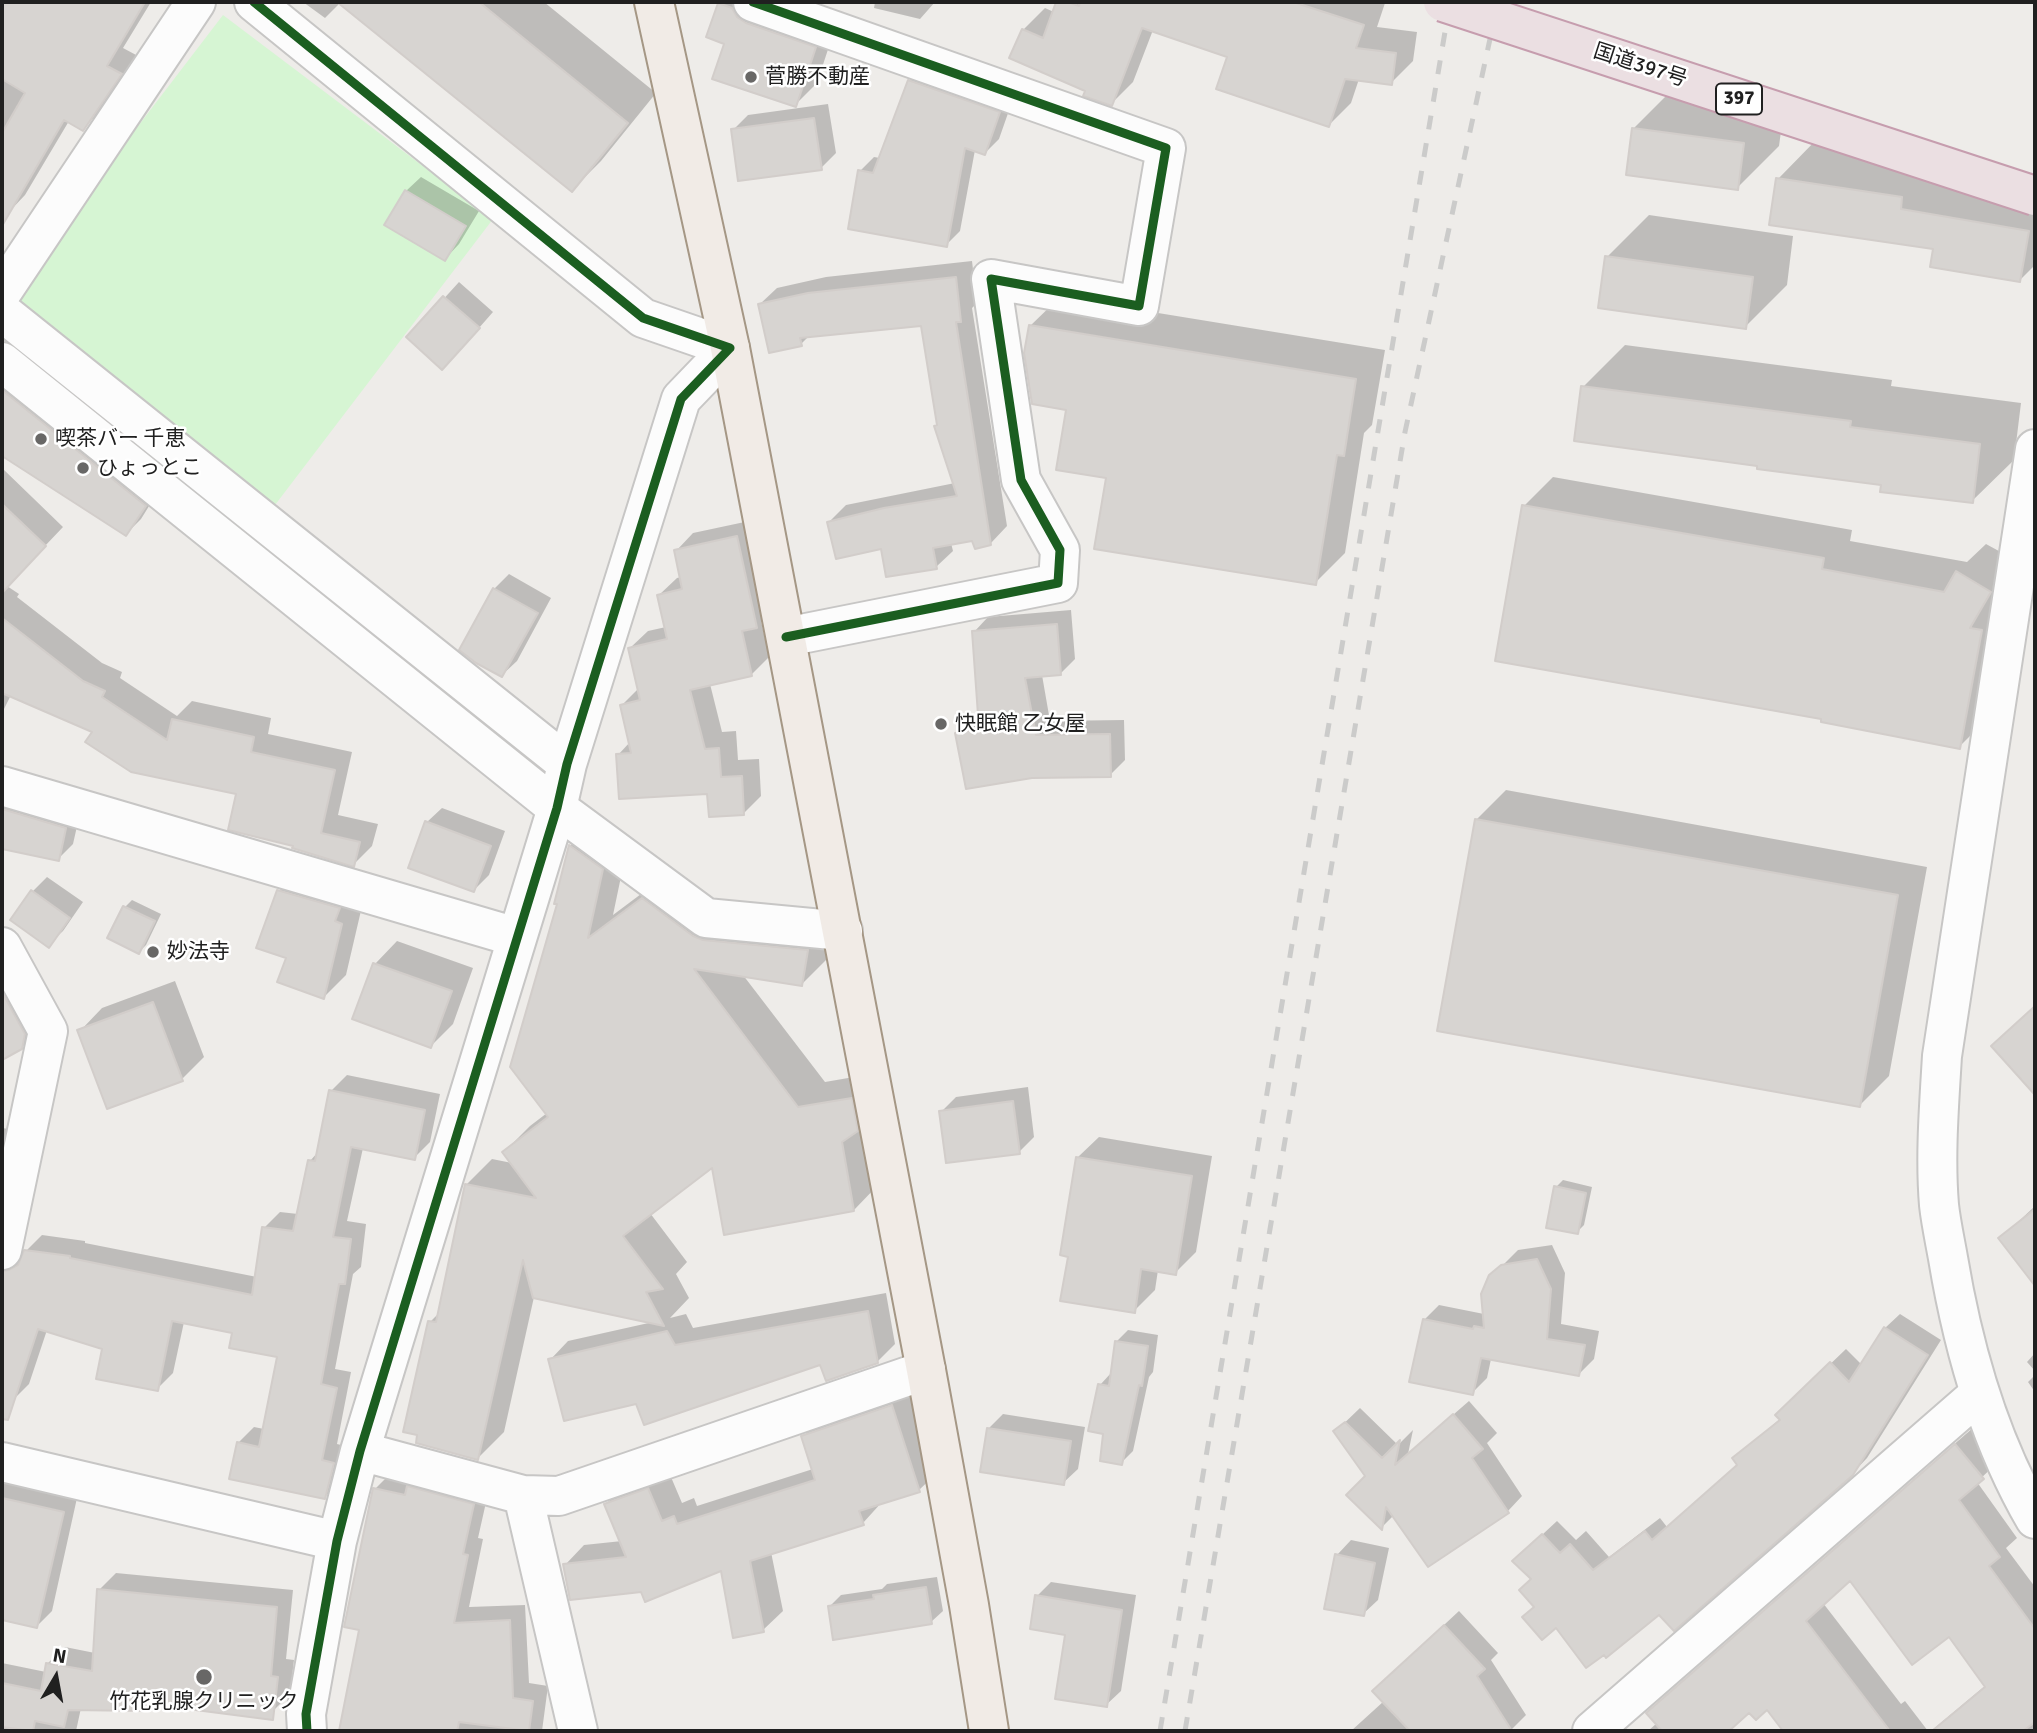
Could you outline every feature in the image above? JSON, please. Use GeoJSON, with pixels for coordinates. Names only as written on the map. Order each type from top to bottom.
{"type":"FeatureCollection","features":[{"type":"Feature","properties":{"kind":"highway","name":"国道397号"},"geometry":{"type":"LineString","coordinates":[[1443,2],[2035,196]]}},
{"type":"Feature","properties":{"kind":"main road"},"geometry":{"type":"LineString","coordinates":[[654,2],[730,348],[786,637],[970,1605],[989,1731]]}},
{"type":"Feature","properties":{"kind":"street"},"geometry":{"type":"LineString","coordinates":[[2,292],[197,2]]}},
{"type":"Feature","properties":{"kind":"street"},"geometry":{"type":"LineString","coordinates":[[254,2],[643,318],[730,348],[681,399],[567,764],[557,808],[360,1451],[337,1541],[306,1714],[307,1731]]}},
{"type":"Feature","properties":{"kind":"street"},"geometry":{"type":"LineString","coordinates":[[753,2],[1166,148],[1139,306],[991,279],[1021,480],[1060,550],[1058,583],[786,637]]}},
{"type":"Feature","properties":{"kind":"street"},"geometry":{"type":"LineString","coordinates":[[2,312],[567,764]]}},
{"type":"Feature","properties":{"kind":"street"},"geometry":{"type":"LineString","coordinates":[[2,362],[557,808],[706,918],[842,931]]}},
{"type":"Feature","properties":{"kind":"street"},"geometry":{"type":"LineString","coordinates":[[2035,449],[2027,563],[1942,1056],[1937,1133],[1941,1219],[1954,1293],[1979,1394],[2017,1488],[2035,1520]]}},
{"type":"Feature","properties":{"kind":"street"},"geometry":{"type":"LineString","coordinates":[[2,786],[516,937]]}},
{"type":"Feature","properties":{"kind":"street"},"geometry":{"type":"LineString","coordinates":[[2,947],[48,1031],[2,1250]]}},
{"type":"Feature","properties":{"kind":"street"},"geometry":{"type":"LineString","coordinates":[[360,1451],[523,1495],[559,1496],[926,1370]]}},
{"type":"Feature","properties":{"kind":"street"},"geometry":{"type":"LineString","coordinates":[[1592,1731],[1979,1394]]}},
{"type":"Feature","properties":{"kind":"street"},"geometry":{"type":"LineString","coordinates":[[2,1462],[337,1541]]}},
{"type":"Feature","properties":{"kind":"street"},"geometry":{"type":"LineString","coordinates":[[523,1495],[578,1731]]}},
{"type":"Feature","properties":{"kind":"green space"},"geometry":{"type":"Polygon","coordinates":[[[223,15],[493,219],[275,505],[5,300],[223,15]]]}},
{"type":"Feature","properties":{"kind":"building"},"geometry":{"type":"Polygon","coordinates":[[[2,2],[145,2],[107,66],[122,74],[83,131],[64,120],[2,226],[2,133],[25,93],[2,79],[2,2]]]}},
{"type":"Feature","properties":{"kind":"building"},"geometry":{"type":"Polygon","coordinates":[[[337,2],[479,2],[628,123],[572,192],[337,2]]]}},
{"type":"Feature","properties":{"kind":"building"},"geometry":{"type":"Polygon","coordinates":[[[1056,2],[1079,6],[1080,2],[1293,2],[1364,25],[1356,48],[1396,53],[1392,85],[1345,79],[1329,127],[1216,89],[1227,57],[1142,28],[1112,106],[1083,96],[1085,91],[1009,58],[1022,29],[1043,38],[1056,2]]]}},
{"type":"Feature","properties":{"kind":"building"},"geometry":{"type":"Polygon","coordinates":[[[718,3],[732,8],[737,17],[746,23],[816,47],[796,107],[712,79],[724,44],[706,37],[718,3]]]}},
{"type":"Feature","properties":{"kind":"building"},"geometry":{"type":"Polygon","coordinates":[[[908,80],[1000,112],[985,155],[965,148],[947,247],[848,229],[858,170],[873,173],[908,80]]]}},
{"type":"Feature","properties":{"kind":"building"},"geometry":{"type":"Polygon","coordinates":[[[814,118],[822,170],[738,181],[731,129],[814,118]]]}},
{"type":"Feature","properties":{"kind":"building"},"geometry":{"type":"Polygon","coordinates":[[[1632,128],[1744,143],[1738,190],[1626,175],[1632,128]]]}},
{"type":"Feature","properties":{"kind":"building"},"geometry":{"type":"Polygon","coordinates":[[[1776,178],[1902,197],[1901,209],[2029,231],[2020,282],[1930,267],[1933,249],[1769,225],[1776,178]]]}},
{"type":"Feature","properties":{"kind":"building"},"geometry":{"type":"Polygon","coordinates":[[[405,190],[466,226],[445,261],[384,225],[405,190]]]}},
{"type":"Feature","properties":{"kind":"building"},"geometry":{"type":"Polygon","coordinates":[[[1605,256],[1753,277],[1746,329],[1598,308],[1605,256]]]}},
{"type":"Feature","properties":{"kind":"building"},"geometry":{"type":"Polygon","coordinates":[[[956,277],[961,322],[956,322],[991,545],[975,549],[972,541],[933,548],[937,569],[886,577],[881,549],[836,559],[827,522],[884,508],[957,496],[934,426],[937,425],[921,326],[800,338],[802,346],[769,353],[758,304],[808,293],[956,277]]]}},
{"type":"Feature","properties":{"kind":"building"},"geometry":{"type":"Polygon","coordinates":[[[443,296],[480,328],[442,370],[406,337],[443,296]]]}},
{"type":"Feature","properties":{"kind":"building"},"geometry":{"type":"Polygon","coordinates":[[[1029,325],[1356,379],[1344,456],[1337,455],[1316,585],[1094,549],[1106,478],[1056,470],[1066,410],[1032,404],[1024,353],[1029,325]]]}},
{"type":"Feature","properties":{"kind":"building"},"geometry":{"type":"Polygon","coordinates":[[[1581,386],[1851,421],[1850,427],[1980,444],[1973,503],[1880,492],[1881,485],[1574,441],[1581,386]]]}},
{"type":"Feature","properties":{"kind":"building"},"geometry":{"type":"Polygon","coordinates":[[[2,390],[146,506],[126,536],[2,456],[2,390]]]}},
{"type":"Feature","properties":{"kind":"building"},"geometry":{"type":"Polygon","coordinates":[[[2,504],[46,546],[2,593],[2,504]]]}},
{"type":"Feature","properties":{"kind":"building"},"geometry":{"type":"Polygon","coordinates":[[[1522,505],[1824,558],[1822,569],[1944,592],[1956,571],[1991,592],[1970,628],[1982,630],[1960,749],[1821,722],[1821,719],[1495,661],[1522,505]]]}},
{"type":"Feature","properties":{"kind":"building"},"geometry":{"type":"Polygon","coordinates":[[[737,536],[757,628],[742,631],[752,676],[690,690],[705,749],[719,748],[721,777],[742,776],[744,815],[709,817],[707,794],[619,799],[616,754],[631,753],[620,705],[640,700],[628,648],[667,639],[657,595],[682,589],[674,550],[737,536]]]}},
{"type":"Feature","properties":{"kind":"building"},"geometry":{"type":"Polygon","coordinates":[[[493,588],[538,613],[502,677],[459,650],[493,588]]]}},
{"type":"Feature","properties":{"kind":"building"},"geometry":{"type":"Polygon","coordinates":[[[2,618],[83,681],[105,691],[102,697],[167,740],[172,719],[254,737],[251,752],[335,770],[321,833],[360,842],[354,867],[292,848],[293,846],[228,830],[236,794],[131,772],[85,742],[92,732],[2,693],[2,618]]]}},
{"type":"Feature","properties":{"kind":"building"},"geometry":{"type":"Polygon","coordinates":[[[1057,624],[1061,675],[1025,678],[1036,735],[1110,734],[1111,777],[1032,778],[966,789],[955,733],[979,729],[972,631],[1057,624]]]}},
{"type":"Feature","properties":{"kind":"building"},"geometry":{"type":"Polygon","coordinates":[[[2,809],[66,828],[59,861],[2,849],[2,809]]]}},
{"type":"Feature","properties":{"kind":"building"},"geometry":{"type":"Polygon","coordinates":[[[1475,819],[1898,895],[1860,1107],[1437,1031],[1475,819]]]}},
{"type":"Feature","properties":{"kind":"building"},"geometry":{"type":"Polygon","coordinates":[[[425,821],[491,846],[474,892],[408,868],[425,821]]]}},
{"type":"Feature","properties":{"kind":"building"},"geometry":{"type":"Polygon","coordinates":[[[569,845],[603,869],[588,938],[642,898],[693,936],[703,940],[808,950],[802,986],[694,969],[798,1107],[852,1098],[858,1131],[842,1142],[854,1211],[724,1235],[712,1168],[623,1236],[663,1289],[646,1292],[664,1326],[533,1298],[523,1260],[478,1460],[416,1443],[417,1435],[403,1432],[428,1321],[436,1322],[465,1184],[536,1198],[502,1152],[548,1117],[510,1067],[557,904],[554,904],[569,845]]]}},
{"type":"Feature","properties":{"kind":"building"},"geometry":{"type":"Polygon","coordinates":[[[31,890],[70,918],[49,948],[10,920],[31,890]]]}},
{"type":"Feature","properties":{"kind":"building"},"geometry":{"type":"Polygon","coordinates":[[[277,890],[340,908],[335,921],[342,924],[324,999],[277,982],[286,958],[256,948],[277,890]]]}},
{"type":"Feature","properties":{"kind":"building"},"geometry":{"type":"Polygon","coordinates":[[[123,906],[155,921],[139,954],[107,938],[123,906]]]}},
{"type":"Feature","properties":{"kind":"building"},"geometry":{"type":"Polygon","coordinates":[[[373,963],[452,991],[431,1048],[352,1019],[373,963]]]}},
{"type":"Feature","properties":{"kind":"building"},"geometry":{"type":"Polygon","coordinates":[[[2,992],[25,1034],[22,1049],[2,1060],[2,992]]]}},
{"type":"Feature","properties":{"kind":"building"},"geometry":{"type":"Polygon","coordinates":[[[153,1002],[183,1081],[107,1109],[77,1030],[153,1002]]]}},
{"type":"Feature","properties":{"kind":"building"},"geometry":{"type":"Polygon","coordinates":[[[2035,1006],[2035,1095],[1991,1046],[2035,1006]]]}},
{"type":"Feature","properties":{"kind":"building"},"geometry":{"type":"Polygon","coordinates":[[[329,1090],[425,1110],[415,1160],[351,1147],[333,1237],[351,1239],[345,1284],[339,1284],[321,1384],[337,1388],[322,1460],[334,1463],[325,1499],[229,1479],[237,1442],[259,1447],[277,1357],[229,1348],[232,1333],[172,1321],[158,1391],[96,1379],[102,1349],[38,1329],[8,1420],[2,1419],[2,1271],[18,1265],[24,1250],[70,1256],[252,1295],[262,1227],[293,1231],[308,1160],[315,1161],[329,1090]]]}},
{"type":"Feature","properties":{"kind":"building"},"geometry":{"type":"Polygon","coordinates":[[[1013,1101],[1020,1154],[946,1163],[939,1111],[1013,1101]]]}},
{"type":"Feature","properties":{"kind":"building"},"geometry":{"type":"Polygon","coordinates":[[[1076,1157],[1192,1176],[1176,1275],[1141,1269],[1135,1313],[1060,1301],[1068,1257],[1060,1255],[1076,1157]]]}},
{"type":"Feature","properties":{"kind":"building"},"geometry":{"type":"Polygon","coordinates":[[[1554,1186],[1586,1193],[1578,1234],[1546,1228],[1554,1186]]]}},
{"type":"Feature","properties":{"kind":"building"},"geometry":{"type":"Polygon","coordinates":[[[2035,1209],[2035,1286],[1998,1238],[2035,1209]]]}},
{"type":"Feature","properties":{"kind":"building"},"geometry":{"type":"Polygon","coordinates":[[[1537,1259],[1551,1289],[1547,1339],[1585,1345],[1579,1376],[1481,1358],[1473,1395],[1409,1382],[1423,1319],[1473,1329],[1474,1326],[1484,1328],[1481,1294],[1489,1275],[1501,1265],[1537,1259]]]}},
{"type":"Feature","properties":{"kind":"building"},"geometry":{"type":"Polygon","coordinates":[[[868,1311],[878,1363],[826,1381],[820,1365],[644,1425],[636,1404],[564,1421],[548,1359],[667,1331],[675,1345],[868,1311]]]}},
{"type":"Feature","properties":{"kind":"building"},"geometry":{"type":"Polygon","coordinates":[[[1884,1327],[1928,1355],[1853,1475],[1674,1631],[1659,1615],[1606,1658],[1604,1655],[1586,1668],[1556,1628],[1542,1640],[1522,1617],[1534,1607],[1519,1590],[1531,1579],[1512,1561],[1542,1534],[1560,1553],[1570,1544],[1593,1570],[1645,1531],[1652,1540],[1737,1465],[1732,1458],[1780,1420],[1775,1415],[1830,1362],[1849,1382],[1884,1327]]]}},
{"type":"Feature","properties":{"kind":"building"},"geometry":{"type":"Polygon","coordinates":[[[1115,1341],[1148,1346],[1142,1386],[1139,1385],[1122,1465],[1100,1461],[1103,1434],[1088,1431],[1098,1384],[1109,1386],[1115,1341]]]}},
{"type":"Feature","properties":{"kind":"building"},"geometry":{"type":"Polygon","coordinates":[[[892,1405],[920,1492],[859,1511],[864,1525],[750,1561],[764,1632],[733,1638],[721,1571],[645,1602],[641,1592],[570,1600],[563,1564],[626,1557],[604,1504],[648,1488],[662,1521],[674,1516],[677,1524],[815,1480],[801,1436],[892,1405]]]}},
{"type":"Feature","properties":{"kind":"building"},"geometry":{"type":"Polygon","coordinates":[[[1453,1414],[1483,1449],[1472,1458],[1509,1513],[1428,1567],[1386,1507],[1382,1530],[1346,1495],[1365,1476],[1333,1431],[1345,1422],[1382,1458],[1400,1440],[1395,1465],[1453,1414]]]}},
{"type":"Feature","properties":{"kind":"building"},"geometry":{"type":"Polygon","coordinates":[[[987,1428],[1071,1441],[1064,1485],[980,1472],[987,1428]]]}},
{"type":"Feature","properties":{"kind":"building"},"geometry":{"type":"Polygon","coordinates":[[[1955,1444],[1984,1479],[1959,1500],[2000,1557],[1989,1566],[2035,1629],[2035,1722],[2023,1731],[1932,1731],[1985,1687],[1949,1637],[1912,1665],[1850,1581],[1806,1621],[1890,1731],[1783,1731],[1767,1710],[1756,1720],[1749,1713],[1729,1731],[1662,1731],[1646,1713],[1955,1444]]]}},
{"type":"Feature","properties":{"kind":"building"},"geometry":{"type":"Polygon","coordinates":[[[407,1486],[474,1504],[463,1554],[468,1555],[454,1623],[510,1620],[513,1698],[533,1701],[529,1731],[459,1722],[457,1731],[339,1731],[359,1630],[344,1627],[373,1488],[405,1495],[407,1486]]]}},
{"type":"Feature","properties":{"kind":"building"},"geometry":{"type":"Polygon","coordinates":[[[2,1498],[64,1512],[37,1628],[2,1620],[2,1498]]]}},
{"type":"Feature","properties":{"kind":"building"},"geometry":{"type":"Polygon","coordinates":[[[1335,1554],[1375,1563],[1364,1616],[1324,1609],[1335,1554]]]}},
{"type":"Feature","properties":{"kind":"building"},"geometry":{"type":"Polygon","coordinates":[[[926,1587],[932,1624],[833,1640],[828,1606],[874,1599],[873,1595],[926,1587]]]}},
{"type":"Feature","properties":{"kind":"building"},"geometry":{"type":"Polygon","coordinates":[[[97,1589],[277,1607],[271,1676],[278,1677],[273,1720],[149,1704],[149,1711],[68,1710],[64,1727],[35,1721],[33,1731],[2,1727],[2,1683],[41,1691],[46,1663],[92,1671],[97,1589]]]}},
{"type":"Feature","properties":{"kind":"building"},"geometry":{"type":"Polygon","coordinates":[[[1035,1595],[1122,1610],[1107,1707],[1055,1699],[1065,1635],[1030,1629],[1035,1595]]]}},
{"type":"Feature","properties":{"kind":"building"},"geometry":{"type":"Polygon","coordinates":[[[1444,1625],[1485,1669],[1477,1676],[1512,1731],[1410,1731],[1372,1691],[1444,1625]]]}},
{"type":"Feature","properties":{"kind":"railway"},"geometry":{"type":"LineString","coordinates":[[1160,1731],[1450,2]]}},
{"type":"Feature","properties":{"kind":"railway"},"geometry":{"type":"LineString","coordinates":[[1185,1731],[1405,432],[1498,2]]}},
{"type":"Feature","properties":{"kind":"cycle path"},"geometry":{"type":"LineString","coordinates":[[254,2],[643,318],[730,348],[681,399],[567,764],[557,808],[360,1451],[337,1541],[306,1714],[307,1731]]}},
{"type":"Feature","properties":{"kind":"cycle path"},"geometry":{"type":"LineString","coordinates":[[753,2],[1166,148],[1139,306],[991,279],[1021,480],[1060,550],[1058,583],[786,637]]}},
{"type":"Feature","properties":{"kind":"place","name":"菅勝不動産"},"geometry":{"type":"Point","coordinates":[751,77]}},
{"type":"Feature","properties":{"kind":"place","name":"喫茶バー 千恵"},"geometry":{"type":"Point","coordinates":[41,439]}},
{"type":"Feature","properties":{"kind":"place","name":"ひょっとこ"},"geometry":{"type":"Point","coordinates":[83,468]}},
{"type":"Feature","properties":{"kind":"place","name":"快眠館 乙女屋"},"geometry":{"type":"Point","coordinates":[941,724]}},
{"type":"Feature","properties":{"kind":"place","name":"妙法寺"},"geometry":{"type":"Point","coordinates":[153,952]}},
{"type":"Feature","properties":{"kind":"place","name":"竹花乳腺クリニック"},"geometry":{"type":"Point","coordinates":[204,1677]}}]}
